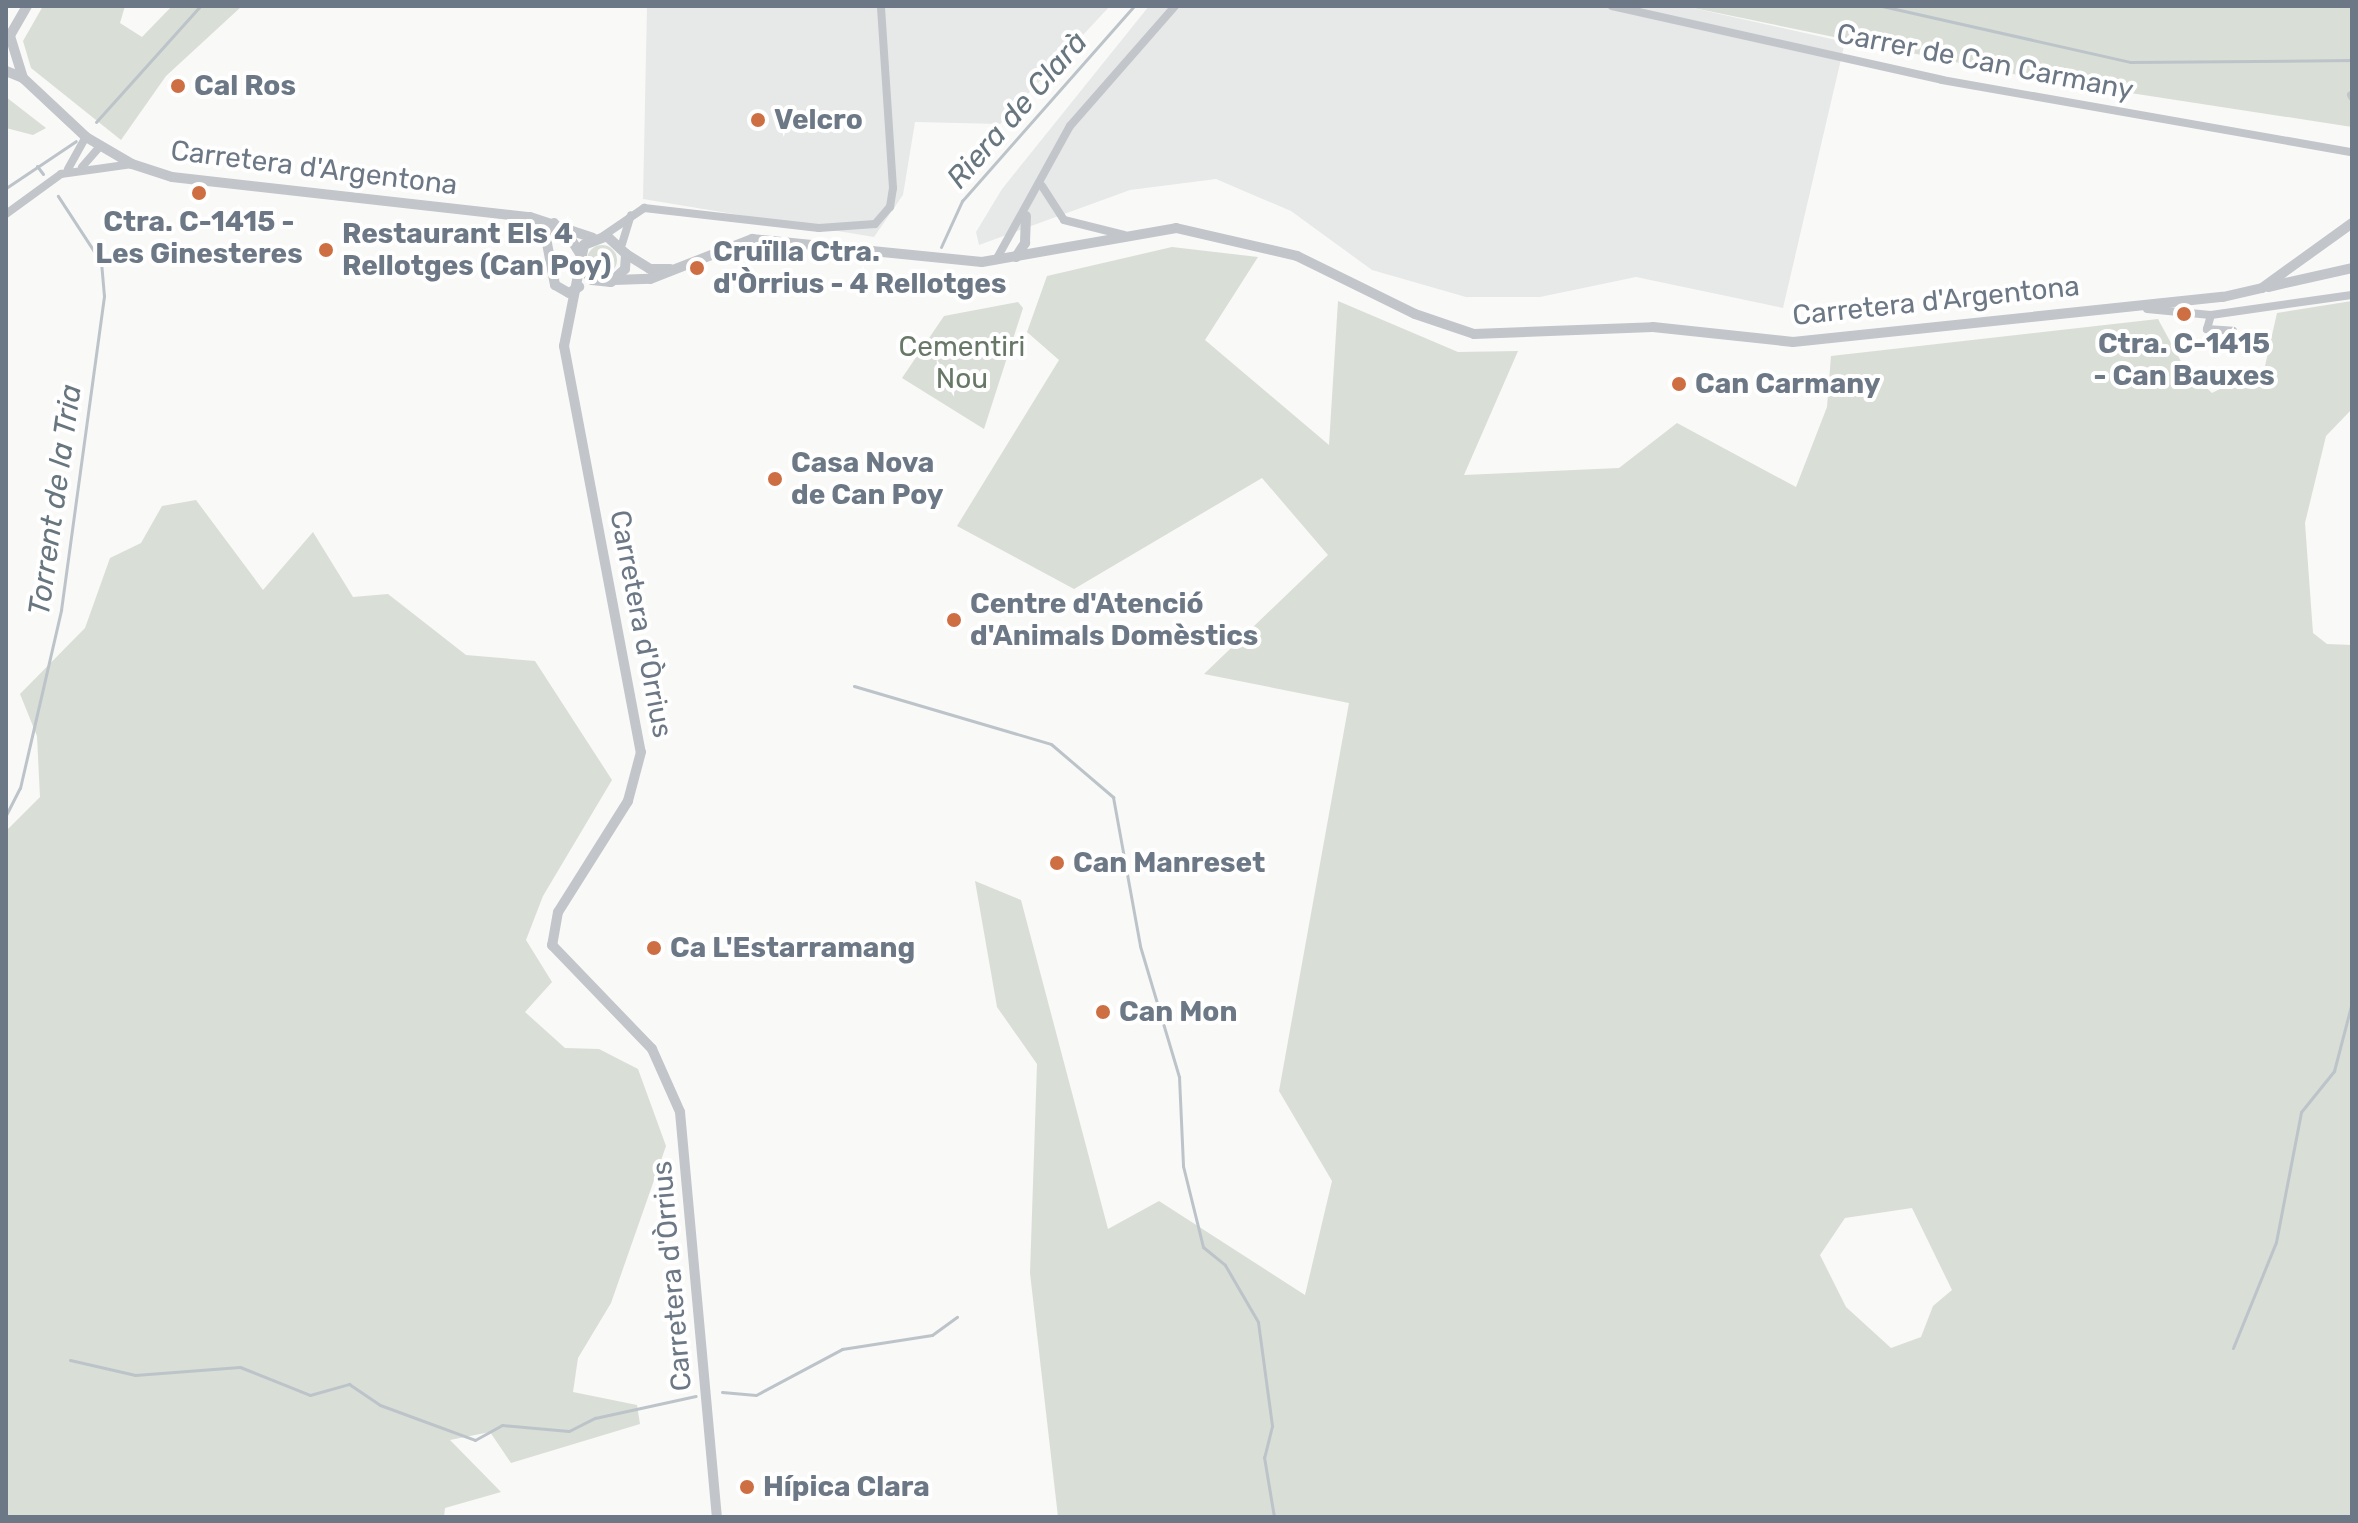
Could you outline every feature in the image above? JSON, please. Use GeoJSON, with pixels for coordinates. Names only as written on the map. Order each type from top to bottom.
{"type":"FeatureCollection","features":[{"type":"Feature","properties":{"kind":"street"},"geometry":{"type":"LineString","coordinates":[[6,24],[17,18],[27,6]]}},
{"type":"Feature","properties":{"kind":"street"},"geometry":{"type":"LineString","coordinates":[[580,260],[598,237],[633,212],[664,208],[819,228],[875,224],[890,207],[893,188],[881,6]]}},
{"type":"Feature","properties":{"kind":"street"},"geometry":{"type":"LineString","coordinates":[[996,261],[1026,216],[1070,126],[1175,6]]}},
{"type":"Feature","properties":{"kind":"street","name":"Carrer de Can Carmany"},"geometry":{"type":"LineString","coordinates":[[1612,6],[1942,80],[2352,152]]}},
{"type":"Feature","properties":{"kind":"street"},"geometry":{"type":"LineString","coordinates":[[17,18],[12,53],[23,78]]}},
{"type":"Feature","properties":{"kind":"street"},"geometry":{"type":"LineString","coordinates":[[6,71],[23,78]]}},
{"type":"Feature","properties":{"kind":"street","name":"Carretera d'Argentona"},"geometry":{"type":"LineString","coordinates":[[23,78],[51,107],[93,141],[132,164],[172,177],[559,225],[624,249]]}},
{"type":"Feature","properties":{"kind":"street"},"geometry":{"type":"LineString","coordinates":[[6,214],[61,174],[93,141]]}},
{"type":"Feature","properties":{"kind":"street"},"geometry":{"type":"LineString","coordinates":[[82,167],[93,141]]}},
{"type":"Feature","properties":{"kind":"street"},"geometry":{"type":"LineString","coordinates":[[61,174],[82,167],[132,164]]}},
{"type":"Feature","properties":{"kind":"street"},"geometry":{"type":"LineString","coordinates":[[1042,186],[1064,220],[1124,235]]}},
{"type":"Feature","properties":{"kind":"street"},"geometry":{"type":"LineString","coordinates":[[614,280],[633,212]]}},
{"type":"Feature","properties":{"kind":"street"},"geometry":{"type":"LineString","coordinates":[[1016,257],[1025,243],[1026,216]]}},
{"type":"Feature","properties":{"kind":"street","name":"Carretera d'Argentona"},"geometry":{"type":"LineString","coordinates":[[672,269],[752,239],[951,262],[996,261],[1124,235],[1176,228],[1242,238],[1474,334],[1653,327],[1793,342],[2262,288],[2352,223]]}},
{"type":"Feature","properties":{"kind":"street"},"geometry":{"type":"LineString","coordinates":[[600,283],[580,260],[559,225],[545,233],[555,285],[569,293],[614,280],[650,279],[672,269]]}},
{"type":"Feature","properties":{"kind":"street"},"geometry":{"type":"LineString","coordinates":[[624,249],[650,269],[672,269]]}},
{"type":"Feature","properties":{"kind":"street","name":"Carretera d'Òrrius"},"geometry":{"type":"LineString","coordinates":[[580,260],[578,291],[564,346],[641,752],[628,801],[553,923],[552,945],[652,1049],[680,1112],[717,1517]]}},
{"type":"Feature","properties":{"kind":"street"},"geometry":{"type":"LineString","coordinates":[[2262,288],[2352,268]]}},
{"type":"Feature","properties":{"kind":"street"},"geometry":{"type":"LineString","coordinates":[[2127,305],[2211,315],[2352,295]]}},
{"type":"Feature","properties":{"kind":"street"},"geometry":{"type":"LineString","coordinates":[[2211,315],[2207,329],[2233,331]]}},
{"type":"Feature","properties":{"kind":"shaded area"},"geometry":{"type":"Polygon","coordinates":[[[647,6],[1110,6],[1000,124],[915,122],[903,195],[874,237],[643,199],[647,6]]]}},
{"type":"Feature","properties":{"kind":"shaded area"},"geometry":{"type":"Polygon","coordinates":[[[1149,6],[1684,6],[1845,42],[1783,308],[1636,277],[1540,297],[1466,297],[1372,270],[1291,211],[1216,179],[1130,190],[979,245],[976,232],[1002,189],[1149,6]]]}},
{"type":"Feature","properties":{"kind":"green space"},"geometry":{"type":"Polygon","coordinates":[[[43,6],[125,6],[120,23],[142,37],[172,6],[242,6],[166,76],[121,140],[31,68],[23,41],[43,6]]]}},
{"type":"Feature","properties":{"kind":"green space"},"geometry":{"type":"Polygon","coordinates":[[[1684,6],[2352,6],[2352,127],[2033,78],[1684,6]]]}},
{"type":"Feature","properties":{"kind":"green space"},"geometry":{"type":"Polygon","coordinates":[[[6,97],[46,128],[33,135],[6,128],[6,97]]]}},
{"type":"Feature","properties":{"kind":"green space"},"geometry":{"type":"Polygon","coordinates":[[[602,245],[608,246],[616,254],[616,266],[608,274],[602,275],[596,274],[588,266],[587,260],[588,254],[596,246],[602,245]]]}},
{"type":"Feature","properties":{"kind":"green space"},"geometry":{"type":"Polygon","coordinates":[[[1172,247],[1258,257],[1205,340],[1329,445],[1338,301],[1458,352],[1518,351],[1464,475],[1619,468],[1677,423],[1796,487],[1827,407],[1831,356],[2158,319],[2184,367],[2212,393],[2265,366],[2277,313],[2352,301],[2352,409],[2326,436],[2305,523],[2313,633],[2327,644],[2352,645],[2352,1517],[1058,1517],[1030,1273],[1037,1064],[997,1007],[975,881],[1021,900],[1108,1229],[1159,1201],[1305,1295],[1332,1181],[1279,1091],[1349,703],[1204,674],[1328,555],[1262,478],[1074,589],[957,526],[1059,360],[1027,332],[1047,276],[1172,247]],[[1912,1208],[1845,1218],[1820,1255],[1846,1307],[1891,1348],[1921,1337],[1933,1306],[1952,1290],[1912,1208]]]}},
{"type":"Feature","properties":{"kind":"green space","name":"Cementiri Nou"},"geometry":{"type":"Polygon","coordinates":[[[1018,302],[1023,308],[984,429],[902,378],[944,316],[1018,302]]]}},
{"type":"Feature","properties":{"kind":"green space"},"geometry":{"type":"Polygon","coordinates":[[[196,500],[263,590],[313,532],[353,597],[388,594],[466,655],[535,661],[612,780],[543,896],[526,940],[552,982],[525,1012],[565,1048],[599,1049],[638,1069],[666,1146],[611,1303],[578,1358],[573,1392],[637,1405],[640,1424],[511,1463],[490,1432],[450,1440],[501,1492],[445,1508],[444,1517],[6,1517],[6,831],[40,797],[37,736],[20,694],[85,628],[110,558],[141,543],[162,506],[196,500]]]}},
{"type":"Feature","properties":{"kind":"waterway"},"geometry":{"type":"LineString","coordinates":[[96,122],[200,6]]}},
{"type":"Feature","properties":{"kind":"waterway","name":"Riera de Clarà"},"geometry":{"type":"LineString","coordinates":[[941,247],[962,201],[1134,6]]}},
{"type":"Feature","properties":{"kind":"waterway"},"geometry":{"type":"LineString","coordinates":[[1882,6],[2130,62],[2352,60]]}},
{"type":"Feature","properties":{"kind":"waterway"},"geometry":{"type":"LineString","coordinates":[[6,188],[76,141]]}},
{"type":"Feature","properties":{"kind":"waterway","name":"Torrent de la Tria"},"geometry":{"type":"LineString","coordinates":[[37,166],[43,174]]}},
{"type":"Feature","properties":{"kind":"waterway","name":"Torrent de la Tria"},"geometry":{"type":"LineString","coordinates":[[6,815],[20,788],[61,610],[104,296],[101,262],[58,196]]}},
{"type":"Feature","properties":{"kind":"waterway"},"geometry":{"type":"LineString","coordinates":[[854,686],[1051,744],[1113,797],[1140,946],[1179,1077],[1183,1166],[1203,1247],[1225,1265],[1258,1322],[1272,1426],[1264,1457],[1274,1517]]}},
{"type":"Feature","properties":{"kind":"waterway"},"geometry":{"type":"LineString","coordinates":[[2233,1348],[2276,1242],[2301,1112],[2334,1071],[2352,1002]]}},
{"type":"Feature","properties":{"kind":"waterway"},"geometry":{"type":"LineString","coordinates":[[722,1392],[756,1395],[842,1349],[932,1335],[957,1317]]}},
{"type":"Feature","properties":{"kind":"waterway"},"geometry":{"type":"LineString","coordinates":[[70,1360],[135,1375],[240,1367],[310,1395],[349,1384],[380,1405],[475,1440],[502,1425],[569,1431],[595,1418],[696,1396]]}},
{"type":"Feature","properties":{"kind":"place","name":"Cal Ros"},"geometry":{"type":"Point","coordinates":[178,86]}},
{"type":"Feature","properties":{"kind":"place","name":"Velcro"},"geometry":{"type":"Point","coordinates":[758,120]}},
{"type":"Feature","properties":{"kind":"place","name":"Ctra. C-1415 - Les Ginesteres"},"geometry":{"type":"Point","coordinates":[199,193]}},
{"type":"Feature","properties":{"kind":"place","name":"Restaurant Els 4 Rellotges (Can Poy)"},"geometry":{"type":"Point","coordinates":[326,250]}},
{"type":"Feature","properties":{"kind":"place","name":"Cruïlla Ctra. d'Òrrius - 4 Rellotges"},"geometry":{"type":"Point","coordinates":[697,268]}},
{"type":"Feature","properties":{"kind":"place","name":"Ctra. C-1415 - Can Bauxes"},"geometry":{"type":"Point","coordinates":[2184,314]}},
{"type":"Feature","properties":{"kind":"place","name":"Can Carmany"},"geometry":{"type":"Point","coordinates":[1679,384]}},
{"type":"Feature","properties":{"kind":"place","name":"Casa Nova de Can Poy"},"geometry":{"type":"Point","coordinates":[775,479]}},
{"type":"Feature","properties":{"kind":"place","name":"Centre d'Atenció d'Animals Domèstics"},"geometry":{"type":"Point","coordinates":[954,620]}},
{"type":"Feature","properties":{"kind":"place","name":"Can Manreset"},"geometry":{"type":"Point","coordinates":[1057,863]}},
{"type":"Feature","properties":{"kind":"place","name":"Ca L'Estarramang"},"geometry":{"type":"Point","coordinates":[654,948]}},
{"type":"Feature","properties":{"kind":"place","name":"Can Mon"},"geometry":{"type":"Point","coordinates":[1103,1012]}},
{"type":"Feature","properties":{"kind":"place","name":"Hípica Clara"},"geometry":{"type":"Point","coordinates":[747,1487]}}]}
